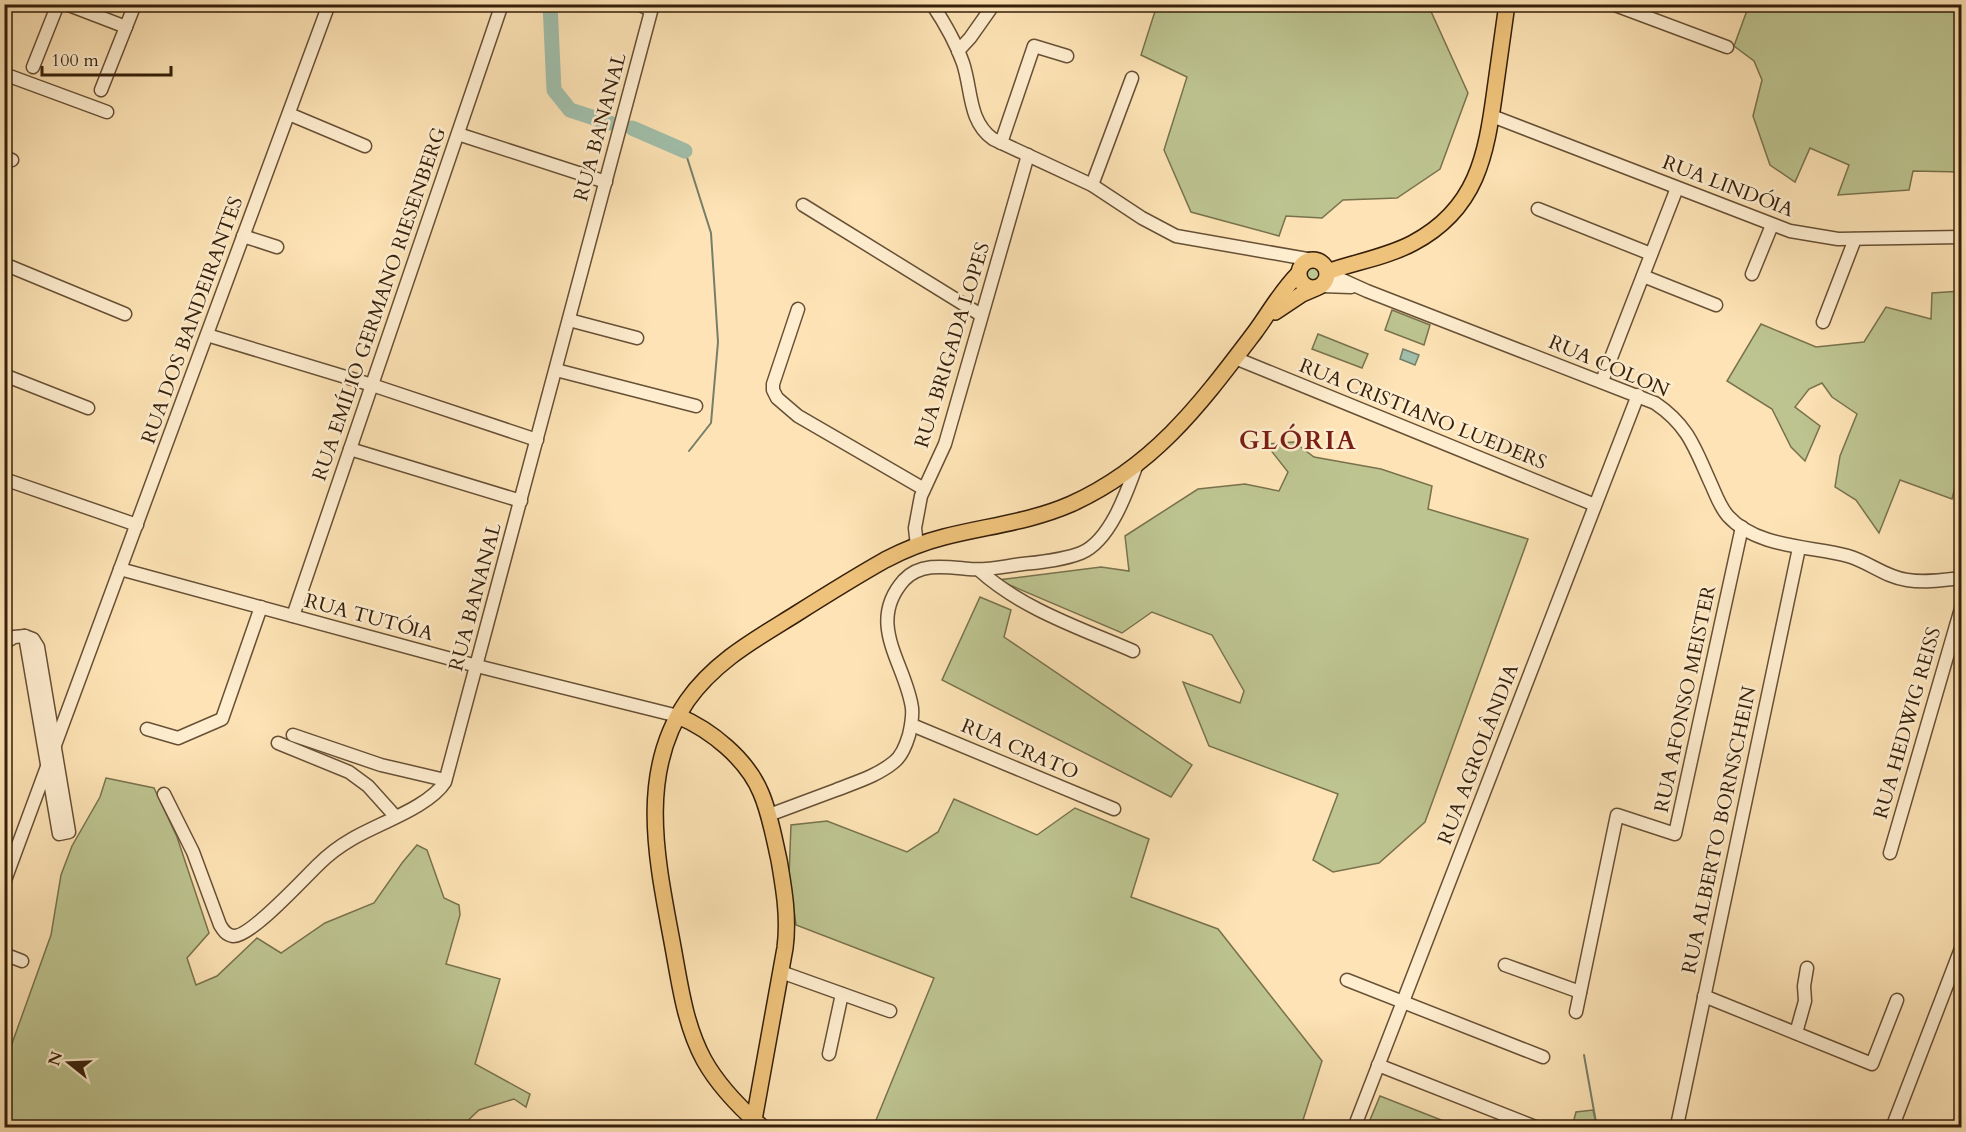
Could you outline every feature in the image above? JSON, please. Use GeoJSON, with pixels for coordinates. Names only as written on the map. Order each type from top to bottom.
{"type":"FeatureCollection","features":[{"type":"Feature","properties":{"kind":"main road"},"geometry":{"type":"LineString","coordinates":[[1265,319],[1294,298],[1320,273],[1387,254],[1413,243],[1427,235],[1453,213],[1468,193],[1481,167],[1492,116],[1507,4]]}},
{"type":"Feature","properties":{"kind":"main road"},"geometry":{"type":"LineString","coordinates":[[759,1124],[729,1096],[705,1062],[688,1021],[678,971],[661,881],[654,817],[656,786],[662,756],[678,716],[702,683],[728,657],[869,568],[943,537],[1007,525],[1047,513],[1092,493],[1137,464],[1181,426],[1265,319],[1305,262],[1320,273]]}},
{"type":"Feature","properties":{"kind":"main road"},"geometry":{"type":"LineString","coordinates":[[1298,273],[1304,285],[1312,288],[1320,273]]}},
{"type":"Feature","properties":{"kind":"main road"},"geometry":{"type":"LineString","coordinates":[[678,716],[705,730],[743,765],[757,785],[769,815],[786,906],[787,933],[759,1124]]}},
{"type":"Feature","properties":{"kind":"street"},"geometry":{"type":"LineString","coordinates":[[33,67],[58,4]]}},
{"type":"Feature","properties":{"kind":"street"},"geometry":{"type":"LineString","coordinates":[[66,4],[126,27]]}},
{"type":"Feature","properties":{"kind":"street"},"geometry":{"type":"LineString","coordinates":[[101,90],[135,4]]}},
{"type":"Feature","properties":{"kind":"street","name":"RUA DOS BANDEIRANTES"},"geometry":{"type":"LineString","coordinates":[[4,883],[329,4]]}},
{"type":"Feature","properties":{"kind":"street","name":"RUA EMÍLIO GERMANO RIESENBERG"},"geometry":{"type":"LineString","coordinates":[[293,616],[502,4]]}},
{"type":"Feature","properties":{"kind":"street"},"geometry":{"type":"LineString","coordinates":[[638,4],[652,7]]}},
{"type":"Feature","properties":{"kind":"street","name":"RUA COLON"},"geometry":{"type":"LineString","coordinates":[[932,4],[958,51],[976,120],[983,131],[1001,143],[1092,185],[1142,218],[1176,236],[1270,252],[1638,395],[1661,407],[1682,426],[1689,436],[1718,501],[1728,516],[1742,527],[1799,548],[1846,555],[1889,575],[1907,580],[1923,582],[1962,578]]}},
{"type":"Feature","properties":{"kind":"street"},"geometry":{"type":"LineString","coordinates":[[958,51],[994,4]]}},
{"type":"Feature","properties":{"kind":"street"},"geometry":{"type":"LineString","coordinates":[[1612,4],[1727,46]]}},
{"type":"Feature","properties":{"kind":"street","name":"RUA BANANAL"},"geometry":{"type":"LineString","coordinates":[[445,780],[652,7]]}},
{"type":"Feature","properties":{"kind":"street"},"geometry":{"type":"LineString","coordinates":[[1001,143],[1034,46],[1067,56]]}},
{"type":"Feature","properties":{"kind":"street"},"geometry":{"type":"LineString","coordinates":[[4,74],[107,112]]}},
{"type":"Feature","properties":{"kind":"street"},"geometry":{"type":"LineString","coordinates":[[1092,185],[1132,78]]}},
{"type":"Feature","properties":{"kind":"street"},"geometry":{"type":"LineString","coordinates":[[288,114],[366,146]]}},
{"type":"Feature","properties":{"kind":"street","name":"RUA LINDÓIA"},"geometry":{"type":"LineString","coordinates":[[1492,116],[1772,225],[1815,236],[1855,239],[1962,237]]}},
{"type":"Feature","properties":{"kind":"street"},"geometry":{"type":"LineString","coordinates":[[458,134],[606,182]]}},
{"type":"Feature","properties":{"kind":"street","name":"RUA BRIGADA LOPES"},"geometry":{"type":"LineString","coordinates":[[917,546],[915,528],[917,511],[924,489],[945,444],[1028,155]]}},
{"type":"Feature","properties":{"kind":"street"},"geometry":{"type":"LineString","coordinates":[[1602,381],[1677,188]]}},
{"type":"Feature","properties":{"kind":"street"},"geometry":{"type":"LineString","coordinates":[[803,205],[981,315]]}},
{"type":"Feature","properties":{"kind":"street"},"geometry":{"type":"LineString","coordinates":[[1538,209],[1651,254]]}},
{"type":"Feature","properties":{"kind":"street"},"geometry":{"type":"LineString","coordinates":[[1752,274],[1772,225]]}},
{"type":"Feature","properties":{"kind":"street"},"geometry":{"type":"LineString","coordinates":[[243,236],[276,247]]}},
{"type":"Feature","properties":{"kind":"street"},"geometry":{"type":"LineString","coordinates":[[1823,322],[1855,239]]}},
{"type":"Feature","properties":{"kind":"street"},"geometry":{"type":"LineString","coordinates":[[1270,252],[1298,273]]}},
{"type":"Feature","properties":{"kind":"street"},"geometry":{"type":"LineString","coordinates":[[4,264],[125,314]]}},
{"type":"Feature","properties":{"kind":"street"},"geometry":{"type":"LineString","coordinates":[[1643,276],[1716,305]]}},
{"type":"Feature","properties":{"kind":"street"},"geometry":{"type":"LineString","coordinates":[[798,309],[773,384],[777,398],[798,416],[924,489]]}},
{"type":"Feature","properties":{"kind":"street"},"geometry":{"type":"LineString","coordinates":[[569,321],[637,338]]}},
{"type":"Feature","properties":{"kind":"street"},"geometry":{"type":"LineString","coordinates":[[207,335],[372,385],[537,440]]}},
{"type":"Feature","properties":{"kind":"street","name":"RUA CRISTIANO LUEDERS"},"geometry":{"type":"LineString","coordinates":[[1235,358],[1595,505]]}},
{"type":"Feature","properties":{"kind":"street"},"geometry":{"type":"LineString","coordinates":[[556,370],[696,406]]}},
{"type":"Feature","properties":{"kind":"street"},"geometry":{"type":"LineString","coordinates":[[4,375],[88,408]]}},
{"type":"Feature","properties":{"kind":"street","name":"RUA AGROLÂNDIA"},"geometry":{"type":"LineString","coordinates":[[1354,1128],[1638,395]]}},
{"type":"Feature","properties":{"kind":"street"},"geometry":{"type":"LineString","coordinates":[[350,449],[521,501]]}},
{"type":"Feature","properties":{"kind":"street"},"geometry":{"type":"LineString","coordinates":[[769,815],[865,779],[893,763],[904,750],[912,725],[912,710],[890,646],[888,618],[891,604],[904,581],[913,573],[937,567],[979,570],[1080,554],[1099,541],[1110,525],[1129,487],[1137,464]]}},
{"type":"Feature","properties":{"kind":"street"},"geometry":{"type":"LineString","coordinates":[[4,478],[137,525]]}},
{"type":"Feature","properties":{"kind":"street","name":"RUA AFONSO MEISTER"},"geometry":{"type":"LineString","coordinates":[[1576,1012],[1617,814],[1675,834],[1742,527]]}},
{"type":"Feature","properties":{"kind":"street","name":"RUA ALBERTO BORNSCHEIN"},"geometry":{"type":"LineString","coordinates":[[1678,1121],[1799,548]]}},
{"type":"Feature","properties":{"kind":"street","name":"RUA TUTÓIA"},"geometry":{"type":"LineString","coordinates":[[120,569],[477,666],[678,716]]}},
{"type":"Feature","properties":{"kind":"street"},"geometry":{"type":"LineString","coordinates":[[979,570],[998,587],[1019,600],[1133,651]]}},
{"type":"Feature","properties":{"kind":"street","name":"RUA HEDWIG REISS"},"geometry":{"type":"LineString","coordinates":[[1890,853],[1962,605]]}},
{"type":"Feature","properties":{"kind":"street"},"geometry":{"type":"LineString","coordinates":[[147,729],[178,738],[222,719],[261,607]]}},
{"type":"Feature","properties":{"kind":"street"},"geometry":{"type":"LineString","coordinates":[[4,643],[14,637],[25,636],[33,639],[38,647],[69,832],[59,834],[25,636]]}},
{"type":"Feature","properties":{"kind":"street","name":"RUA CRATO"},"geometry":{"type":"LineString","coordinates":[[912,725],[1114,809]]}},
{"type":"Feature","properties":{"kind":"street"},"geometry":{"type":"LineString","coordinates":[[164,794],[193,852],[220,925],[230,936],[239,936],[339,847],[434,795],[445,780],[381,765],[293,735]]}},
{"type":"Feature","properties":{"kind":"street"},"geometry":{"type":"LineString","coordinates":[[278,743],[349,772],[368,786],[395,816]]}},
{"type":"Feature","properties":{"kind":"street"},"geometry":{"type":"LineString","coordinates":[[1892,1128],[1962,946]]}},
{"type":"Feature","properties":{"kind":"street"},"geometry":{"type":"LineString","coordinates":[[4,954],[22,961]]}},
{"type":"Feature","properties":{"kind":"street"},"geometry":{"type":"LineString","coordinates":[[1505,965],[1580,992]]}},
{"type":"Feature","properties":{"kind":"street"},"geometry":{"type":"LineString","coordinates":[[1796,1033],[1805,1001],[1804,986],[1807,968]]}},
{"type":"Feature","properties":{"kind":"street"},"geometry":{"type":"LineString","coordinates":[[781,972],[890,1011]]}},
{"type":"Feature","properties":{"kind":"street"},"geometry":{"type":"LineString","coordinates":[[1347,980],[1543,1057]]}},
{"type":"Feature","properties":{"kind":"street"},"geometry":{"type":"LineString","coordinates":[[830,1054],[842,994]]}},
{"type":"Feature","properties":{"kind":"street"},"geometry":{"type":"LineString","coordinates":[[1704,996],[1872,1064],[1897,1000]]}},
{"type":"Feature","properties":{"kind":"street"},"geometry":{"type":"LineString","coordinates":[[1378,1065],[1538,1128]]}},
{"type":"Feature","properties":{"kind":"green space"},"geometry":{"type":"Polygon","coordinates":[[[1157,5],[1430,5],[1468,93],[1440,169],[1397,198],[1343,200],[1322,218],[1286,216],[1279,236],[1191,212],[1164,150],[1187,77],[1141,55],[1157,5]]]}},
{"type":"Feature","properties":{"kind":"green space"},"geometry":{"type":"Polygon","coordinates":[[[1749,5],[1961,5],[1961,172],[1913,171],[1909,190],[1838,195],[1849,165],[1810,148],[1795,182],[1770,165],[1753,116],[1762,80],[1754,61],[1734,46],[1749,5]]]}},
{"type":"Feature","properties":{"kind":"green space"},"geometry":{"type":"Polygon","coordinates":[[[1311,267],[1317,269],[1319,275],[1317,281],[1311,283],[1305,281],[1303,275],[1305,269],[1311,267]]]}},
{"type":"Feature","properties":{"kind":"green space"},"geometry":{"type":"Polygon","coordinates":[[[1961,291],[1961,464],[1952,499],[1900,480],[1879,533],[1856,500],[1835,487],[1840,456],[1857,414],[1832,397],[1822,383],[1809,389],[1795,407],[1820,426],[1805,461],[1791,447],[1772,409],[1727,381],[1761,324],[1816,347],[1864,342],[1886,307],[1931,319],[1932,293],[1961,291]]]}},
{"type":"Feature","properties":{"kind":"green space"},"geometry":{"type":"Polygon","coordinates":[[[1392,310],[1430,325],[1424,345],[1385,330],[1392,310]]]}},
{"type":"Feature","properties":{"kind":"green space"},"geometry":{"type":"Polygon","coordinates":[[[1318,334],[1368,354],[1362,368],[1312,349],[1318,334]]]}},
{"type":"Feature","properties":{"kind":"green space"},"geometry":{"type":"Polygon","coordinates":[[[1294,442],[1314,457],[1381,469],[1432,486],[1428,509],[1528,539],[1425,822],[1379,863],[1333,872],[1313,860],[1338,794],[1209,746],[1183,682],[1240,703],[1244,691],[1212,635],[1152,612],[1122,633],[998,580],[1101,567],[1129,571],[1125,536],[1198,489],[1245,484],[1279,491],[1288,472],[1266,444],[1294,442]]]}},
{"type":"Feature","properties":{"kind":"green space"},"geometry":{"type":"Polygon","coordinates":[[[980,597],[1011,610],[1004,637],[1192,765],[1171,797],[942,680],[980,597]]]}},
{"type":"Feature","properties":{"kind":"green space"},"geometry":{"type":"Polygon","coordinates":[[[106,778],[154,788],[177,837],[209,933],[187,958],[196,985],[217,976],[257,938],[281,953],[325,923],[374,903],[417,845],[427,850],[444,898],[459,905],[460,915],[446,964],[500,979],[475,1064],[530,1094],[526,1107],[514,1099],[479,1110],[460,1128],[428,1120],[427,1128],[9,1128],[5,1126],[5,1063],[51,935],[61,875],[72,846],[100,797],[106,778]]]}},
{"type":"Feature","properties":{"kind":"green space"},"geometry":{"type":"Polygon","coordinates":[[[954,799],[1037,835],[1075,808],[1149,839],[1131,897],[1218,929],[1322,1061],[1303,1120],[1326,1127],[876,1127],[874,1125],[934,978],[796,925],[789,876],[791,825],[827,821],[907,852],[938,832],[954,799]]]}},
{"type":"Feature","properties":{"kind":"green space"},"geometry":{"type":"Polygon","coordinates":[[[1380,1096],[1459,1127],[1367,1127],[1380,1096]]]}},
{"type":"Feature","properties":{"kind":"green space"},"geometry":{"type":"Polygon","coordinates":[[[1593,1110],[1597,1127],[1572,1127],[1576,1112],[1593,1110]]]}},
{"type":"Feature","properties":{"kind":"shaded area"},"geometry":{"type":"Polygon","coordinates":[[[1403,349],[1419,355],[1415,365],[1400,359],[1403,349]]]}},
{"type":"Feature","properties":{"kind":"waterway"},"geometry":{"type":"LineString","coordinates":[[550,4],[554,90],[570,110],[610,123]]}},
{"type":"Feature","properties":{"kind":"waterway"},"geometry":{"type":"LineString","coordinates":[[632,128],[685,151]]}},
{"type":"Feature","properties":{"kind":"waterway"},"geometry":{"type":"LineString","coordinates":[[685,151],[711,233],[718,342],[711,423],[689,451]]}},
{"type":"Feature","properties":{"kind":"waterway"},"geometry":{"type":"LineString","coordinates":[[1584,1055],[1597,1128]]}},
{"type":"Feature","properties":{"kind":"district","name":"GLÓRIA"},"geometry":{"type":"Point","coordinates":[1298,440]}}]}
